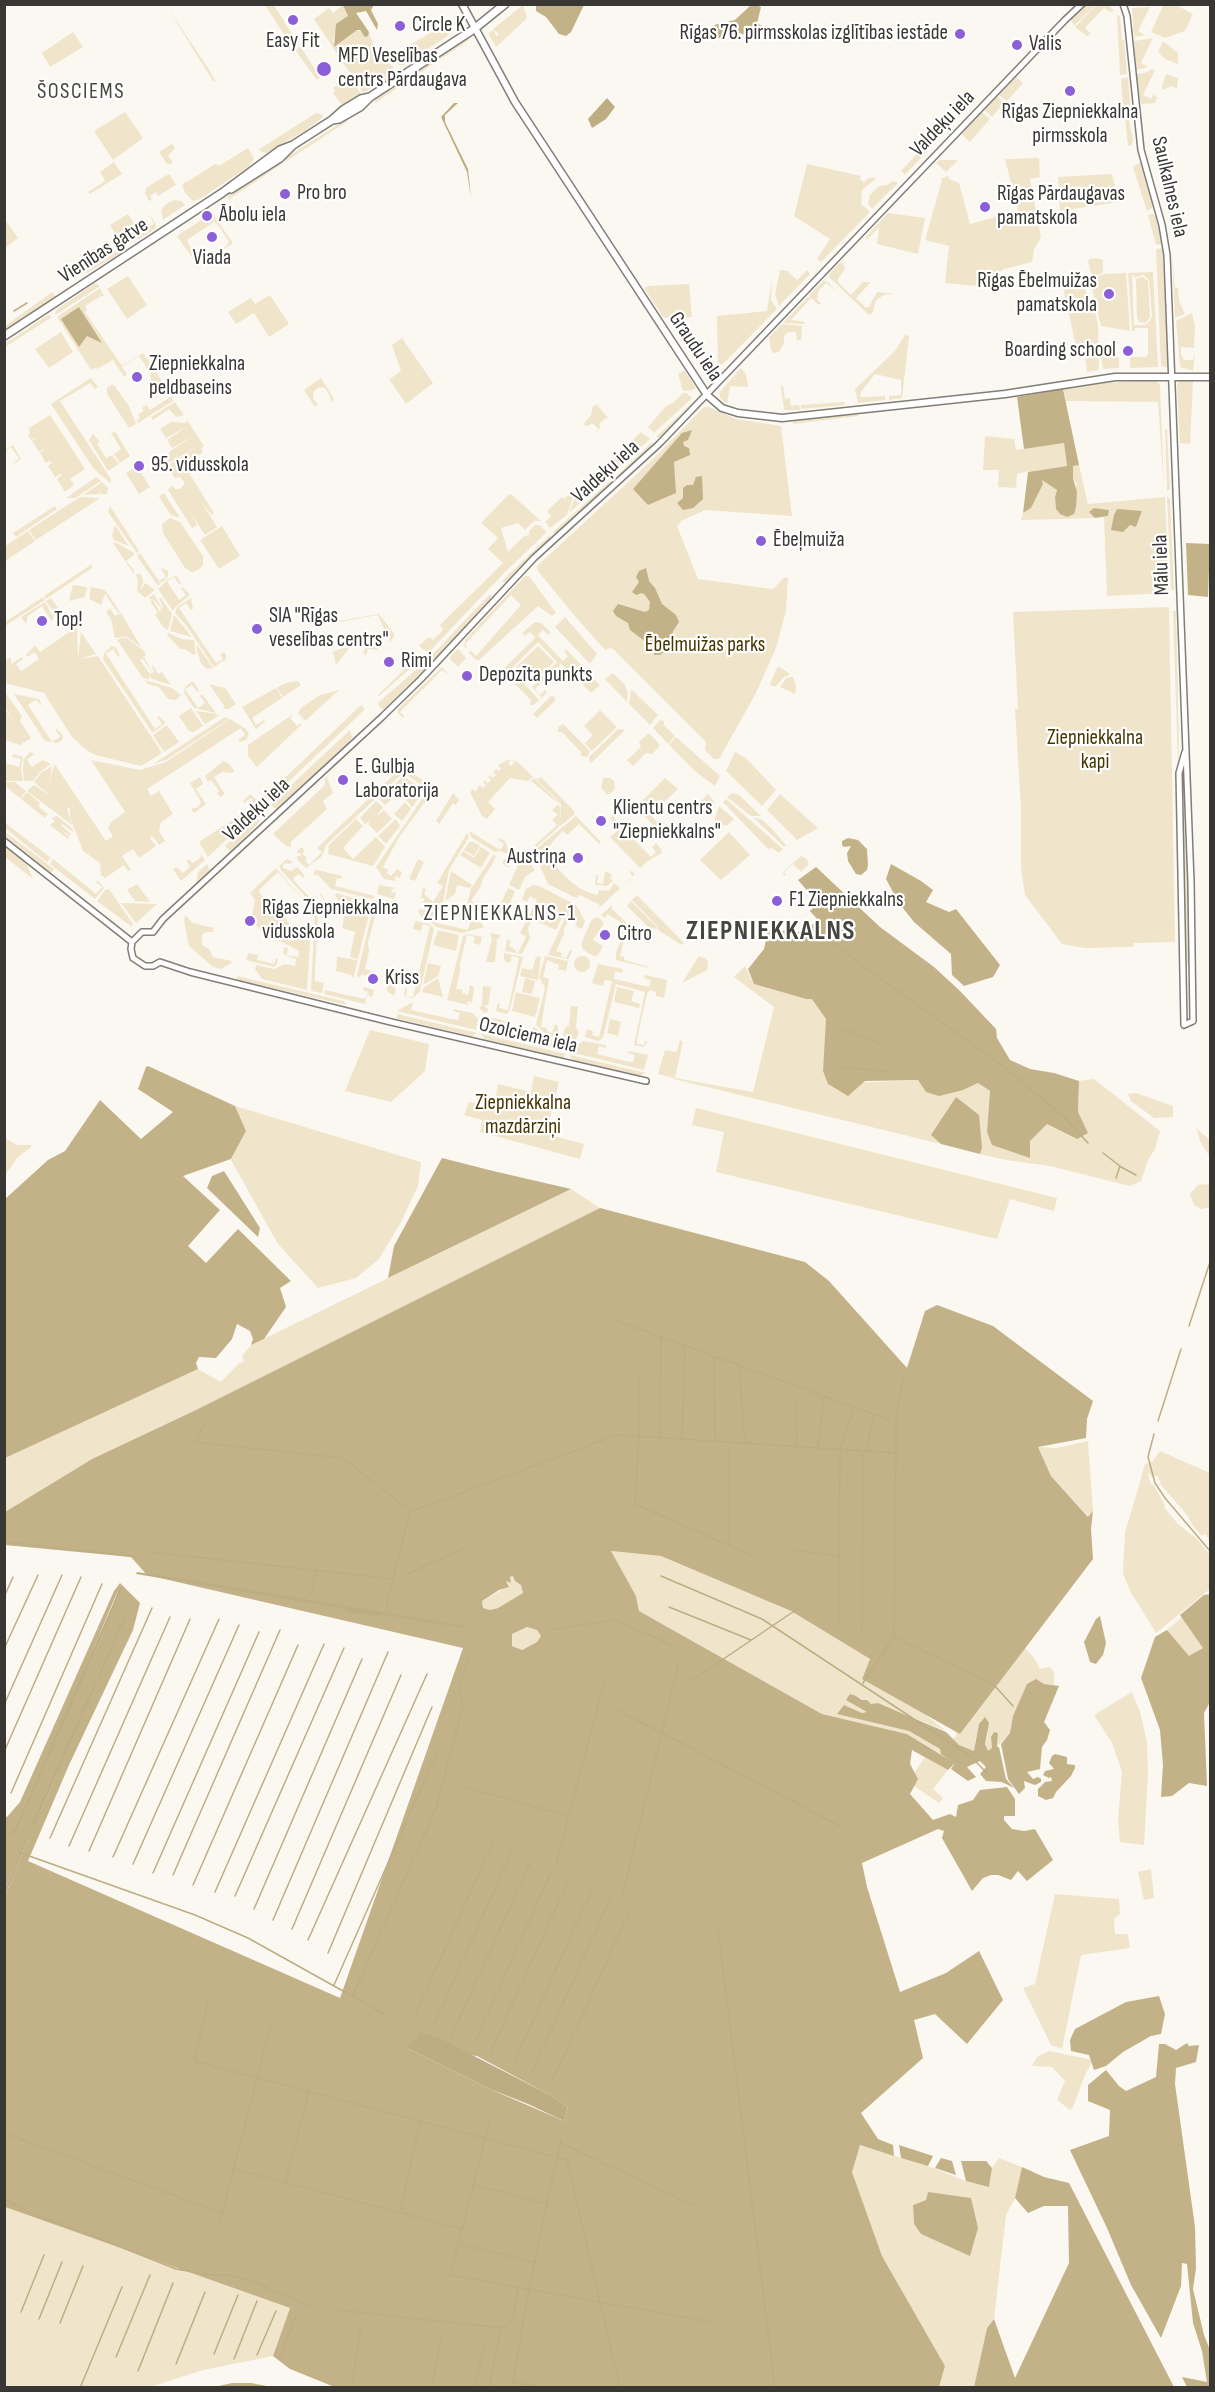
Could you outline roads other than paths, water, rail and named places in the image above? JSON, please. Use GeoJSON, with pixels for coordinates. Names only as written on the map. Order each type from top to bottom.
{"type":"FeatureCollection","features":[{"type":"Feature","properties":{"kind":"highway","name":"Vienības gatve"},"geometry":{"type":"LineString","coordinates":[[4,336],[222,193],[236,187],[280,158],[293,145],[332,120],[342,110],[361,99],[370,97],[474,28],[505,4]]}},
{"type":"Feature","properties":{"kind":"main road","name":"Graudu iela"},"geometry":{"type":"LineString","coordinates":[[462,4],[514,102],[707,395],[716,404],[732,411],[782,418],[1005,394],[1115,377],[1210,377]]}},
{"type":"Feature","properties":{"kind":"street","name":"Valdeķu iela"},"geometry":{"type":"LineString","coordinates":[[1065,20],[1076,4]]}},
{"type":"Feature","properties":{"kind":"street","name":"Valdeķu iela"},"geometry":{"type":"LineString","coordinates":[[132,942],[142,932],[153,932],[162,919],[421,679],[534,558],[645,458],[1082,4]]}},
{"type":"Feature","properties":{"kind":"street","name":"Saulkalnes iela"},"geometry":{"type":"LineString","coordinates":[[1122,5],[1127,16],[1141,150],[1162,225],[1167,254],[1172,376]]}},
{"type":"Feature","properties":{"kind":"street","name":"Mālu iela"},"geometry":{"type":"LineString","coordinates":[[1172,376],[1185,752],[1188,772],[1193,1021],[1184,1025],[1179,773],[1185,752]]}},
{"type":"Feature","properties":{"kind":"street"},"geometry":{"type":"LineString","coordinates":[[4,841],[132,942]]}},
{"type":"Feature","properties":{"kind":"street","name":"Ozolciema iela"},"geometry":{"type":"LineString","coordinates":[[132,942],[131,953],[137,962],[144,966],[153,966],[160,962],[190,972],[387,1020],[391,1018],[403,1023],[646,1081]]}},
{"type":"Feature","properties":{"kind":"street"},"geometry":{"type":"LineString","coordinates":[[1183,974],[1192,973]]}},
{"type":"Feature","properties":{"kind":"waterway"},"geometry":{"type":"LineString","coordinates":[[14,311],[27,303]]}},
{"type":"Feature","properties":{"kind":"waterway"},"geometry":{"type":"LineString","coordinates":[[813,927],[874,974],[999,1063],[1064,1117],[1088,1143]]}},
{"type":"Feature","properties":{"kind":"waterway"},"geometry":{"type":"LineString","coordinates":[[841,1028],[879,1043]]}},
{"type":"Feature","properties":{"kind":"waterway"},"geometry":{"type":"LineString","coordinates":[[839,1067],[891,1072]]}},
{"type":"Feature","properties":{"kind":"waterway"},"geometry":{"type":"LineString","coordinates":[[1103,1153],[1120,1166],[1116,1178]]}},
{"type":"Feature","properties":{"kind":"waterway"},"geometry":{"type":"LineString","coordinates":[[1121,1167],[1136,1175]]}},
{"type":"Feature","properties":{"kind":"waterway"},"geometry":{"type":"LineString","coordinates":[[1189,1326],[1210,1262]]}},
{"type":"Feature","properties":{"kind":"waterway"},"geometry":{"type":"LineString","coordinates":[[617,1321],[890,1420]]}},
{"type":"Feature","properties":{"kind":"waterway"},"geometry":{"type":"LineString","coordinates":[[660,1437],[661,1337]]}},
{"type":"Feature","properties":{"kind":"waterway"},"geometry":{"type":"LineString","coordinates":[[682,1438],[685,1347]]}},
{"type":"Feature","properties":{"kind":"waterway"},"geometry":{"type":"LineString","coordinates":[[1158,1421],[1181,1349]]}},
{"type":"Feature","properties":{"kind":"waterway"},"geometry":{"type":"LineString","coordinates":[[714,1356],[715,1441]]}},
{"type":"Feature","properties":{"kind":"waterway"},"geometry":{"type":"LineString","coordinates":[[739,1367],[745,1443]]}},
{"type":"Feature","properties":{"kind":"waterway"},"geometry":{"type":"LineString","coordinates":[[620,1435],[896,1453],[896,1415],[904,1375]]}},
{"type":"Feature","properties":{"kind":"waterway"},"geometry":{"type":"LineString","coordinates":[[639,1379],[635,1504],[751,1555]]}},
{"type":"Feature","properties":{"kind":"waterway"},"geometry":{"type":"LineString","coordinates":[[818,1448],[824,1396]]}},
{"type":"Feature","properties":{"kind":"waterway"},"geometry":{"type":"LineString","coordinates":[[796,1403],[797,1446]]}},
{"type":"Feature","properties":{"kind":"waterway"},"geometry":{"type":"LineString","coordinates":[[839,1625],[840,1450],[854,1408]]}},
{"type":"Feature","properties":{"kind":"waterway"},"geometry":{"type":"LineString","coordinates":[[866,1451],[874,1415]]}},
{"type":"Feature","properties":{"kind":"waterway"},"geometry":{"type":"LineString","coordinates":[[206,1421],[196,1442],[343,1458],[376,1484]]}},
{"type":"Feature","properties":{"kind":"waterway"},"geometry":{"type":"LineString","coordinates":[[1154,1434],[1148,1457],[1155,1483],[1210,1551]]}},
{"type":"Feature","properties":{"kind":"waterway"},"geometry":{"type":"LineString","coordinates":[[386,1606],[410,1512],[617,1435]]}},
{"type":"Feature","properties":{"kind":"waterway"},"geometry":{"type":"LineString","coordinates":[[729,1447],[729,1545]]}},
{"type":"Feature","properties":{"kind":"waterway"},"geometry":{"type":"LineString","coordinates":[[862,1635],[863,1453]]}},
{"type":"Feature","properties":{"kind":"waterway"},"geometry":{"type":"LineString","coordinates":[[863,1683],[894,1636],[896,1454]]}},
{"type":"Feature","properties":{"kind":"waterway"},"geometry":{"type":"LineString","coordinates":[[380,1487],[406,1508]]}},
{"type":"Feature","properties":{"kind":"waterway"},"geometry":{"type":"LineString","coordinates":[[4,1542],[138,1557]]}},
{"type":"Feature","properties":{"kind":"waterway"},"geometry":{"type":"LineString","coordinates":[[406,1575],[468,1546]]}},
{"type":"Feature","properties":{"kind":"waterway"},"geometry":{"type":"LineString","coordinates":[[792,1550],[839,1556]]}},
{"type":"Feature","properties":{"kind":"waterway"},"geometry":{"type":"LineString","coordinates":[[149,1552],[393,1579]]}},
{"type":"Feature","properties":{"kind":"waterway"},"geometry":{"type":"LineString","coordinates":[[311,1594],[316,1571]]}},
{"type":"Feature","properties":{"kind":"waterway"},"geometry":{"type":"LineString","coordinates":[[4,1649],[38,1575]]}},
{"type":"Feature","properties":{"kind":"waterway"},"geometry":{"type":"LineString","coordinates":[[4,1705],[62,1575]]}},
{"type":"Feature","properties":{"kind":"waterway"},"geometry":{"type":"LineString","coordinates":[[661,1576],[762,1619],[970,1756],[988,1774]]}},
{"type":"Feature","properties":{"kind":"waterway"},"geometry":{"type":"LineString","coordinates":[[4,1597],[13,1577]]}},
{"type":"Feature","properties":{"kind":"waterway"},"geometry":{"type":"LineString","coordinates":[[4,1752],[81,1577]]}},
{"type":"Feature","properties":{"kind":"waterway"},"geometry":{"type":"LineString","coordinates":[[11,1793],[102,1584]]}},
{"type":"Feature","properties":{"kind":"waterway"},"geometry":{"type":"LineString","coordinates":[[691,1681],[806,1603]]}},
{"type":"Feature","properties":{"kind":"waterway"},"geometry":{"type":"LineString","coordinates":[[669,1607],[751,1640]]}},
{"type":"Feature","properties":{"kind":"waterway"},"geometry":{"type":"LineString","coordinates":[[50,1838],[152,1608]]}},
{"type":"Feature","properties":{"kind":"waterway"},"geometry":{"type":"LineString","coordinates":[[348,1609],[379,1614]]}},
{"type":"Feature","properties":{"kind":"waterway"},"geometry":{"type":"LineString","coordinates":[[69,1846],[170,1617]]}},
{"type":"Feature","properties":{"kind":"waterway"},"geometry":{"type":"LineString","coordinates":[[89,1851],[190,1619]]}},
{"type":"Feature","properties":{"kind":"waterway"},"geometry":{"type":"LineString","coordinates":[[113,1857],[219,1619]]}},
{"type":"Feature","properties":{"kind":"waterway"},"geometry":{"type":"LineString","coordinates":[[548,1630],[615,1620],[674,1646]]}},
{"type":"Feature","properties":{"kind":"waterway"},"geometry":{"type":"LineString","coordinates":[[133,1864],[239,1625]]}},
{"type":"Feature","properties":{"kind":"waterway"},"geometry":{"type":"LineString","coordinates":[[173,1875],[280,1630]]}},
{"type":"Feature","properties":{"kind":"waterway"},"geometry":{"type":"LineString","coordinates":[[153,1873],[259,1632]]}},
{"type":"Feature","properties":{"kind":"waterway"},"geometry":{"type":"LineString","coordinates":[[895,1637],[994,1685],[1013,1706]]}},
{"type":"Feature","properties":{"kind":"waterway"},"geometry":{"type":"LineString","coordinates":[[215,1892],[324,1644]]}},
{"type":"Feature","properties":{"kind":"waterway"},"geometry":{"type":"LineString","coordinates":[[193,1885],[298,1645]]}},
{"type":"Feature","properties":{"kind":"waterway"},"geometry":{"type":"LineString","coordinates":[[235,1896],[344,1648]]}},
{"type":"Feature","properties":{"kind":"waterway"},"geometry":{"type":"LineString","coordinates":[[273,1920],[388,1652]]}},
{"type":"Feature","properties":{"kind":"waterway"},"geometry":{"type":"LineString","coordinates":[[353,1995],[436,1808],[463,1706],[459,1687],[470,1653]]}},
{"type":"Feature","properties":{"kind":"waterway"},"geometry":{"type":"LineString","coordinates":[[254,1909],[362,1659]]}},
{"type":"Feature","properties":{"kind":"waterway"},"geometry":{"type":"LineString","coordinates":[[623,1893],[678,1666]]}},
{"type":"Feature","properties":{"kind":"waterway"},"geometry":{"type":"LineString","coordinates":[[308,1940],[427,1674]]}},
{"type":"Feature","properties":{"kind":"waterway"},"geometry":{"type":"LineString","coordinates":[[292,1929],[401,1675]]}},
{"type":"Feature","properties":{"kind":"waterway"},"geometry":{"type":"LineString","coordinates":[[556,1864],[604,1683]]}},
{"type":"Feature","properties":{"kind":"waterway"},"geometry":{"type":"LineString","coordinates":[[328,1953],[432,1707]]}},
{"type":"Feature","properties":{"kind":"waterway"},"geometry":{"type":"LineString","coordinates":[[616,1709],[840,1826]]}},
{"type":"Feature","properties":{"kind":"waterway"},"geometry":{"type":"LineString","coordinates":[[334,1985],[438,1750]]}},
{"type":"Feature","properties":{"kind":"waterway"},"geometry":{"type":"LineString","coordinates":[[468,1788],[568,1816]]}},
{"type":"Feature","properties":{"kind":"waterway"},"geometry":{"type":"LineString","coordinates":[[415,2015],[493,1842]]}},
{"type":"Feature","properties":{"kind":"waterway"},"geometry":{"type":"LineString","coordinates":[[4,1848],[11,1850]]}},
{"type":"Feature","properties":{"kind":"waterway"},"geometry":{"type":"LineString","coordinates":[[434,2024],[512,1851]]}},
{"type":"Feature","properties":{"kind":"waterway"},"geometry":{"type":"LineString","coordinates":[[18,1852],[195,1915],[248,1938],[386,2015]]}},
{"type":"Feature","properties":{"kind":"waterway"},"geometry":{"type":"LineString","coordinates":[[452,2035],[531,1861]]}},
{"type":"Feature","properties":{"kind":"waterway"},"geometry":{"type":"LineString","coordinates":[[474,2044],[552,1870]]}},
{"type":"Feature","properties":{"kind":"waterway"},"geometry":{"type":"LineString","coordinates":[[490,2053],[569,1879]]}},
{"type":"Feature","properties":{"kind":"waterway"},"geometry":{"type":"LineString","coordinates":[[513,2065],[591,1891]]}},
{"type":"Feature","properties":{"kind":"waterway"},"geometry":{"type":"LineString","coordinates":[[532,2072],[610,1899]]}},
{"type":"Feature","properties":{"kind":"waterway"},"geometry":{"type":"LineString","coordinates":[[551,2084],[630,1910]]}},
{"type":"Feature","properties":{"kind":"waterway"},"geometry":{"type":"LineString","coordinates":[[718,1929],[775,2388]]}},
{"type":"Feature","properties":{"kind":"waterway"},"geometry":{"type":"LineString","coordinates":[[208,2002],[194,2061],[567,2160],[620,2388]]}},
{"type":"Feature","properties":{"kind":"waterway"},"geometry":{"type":"LineString","coordinates":[[219,2226],[271,2024]]}},
{"type":"Feature","properties":{"kind":"waterway"},"geometry":{"type":"LineString","coordinates":[[285,2183],[309,2092]]}},
{"type":"Feature","properties":{"kind":"waterway"},"geometry":{"type":"LineString","coordinates":[[234,2169],[462,2229],[490,2120]]}},
{"type":"Feature","properties":{"kind":"waterway"},"geometry":{"type":"LineString","coordinates":[[400,2211],[420,2122]]}},
{"type":"Feature","properties":{"kind":"waterway"},"geometry":{"type":"LineString","coordinates":[[4,2133],[222,2213]]}},
{"type":"Feature","properties":{"kind":"waterway"},"geometry":{"type":"LineString","coordinates":[[512,2388],[529,2288],[561,2139]]}},
{"type":"Feature","properties":{"kind":"waterway"},"geometry":{"type":"LineString","coordinates":[[561,2143],[693,2205]]}},
{"type":"Feature","properties":{"kind":"waterway"},"geometry":{"type":"LineString","coordinates":[[474,2185],[547,2204]]}},
{"type":"Feature","properties":{"kind":"waterway"},"geometry":{"type":"LineString","coordinates":[[4,2199],[35,2215],[176,2269],[249,2280],[316,2308]]}},
{"type":"Feature","properties":{"kind":"waterway"},"geometry":{"type":"LineString","coordinates":[[462,2229],[450,2275],[711,2322]]}},
{"type":"Feature","properties":{"kind":"waterway"},"geometry":{"type":"LineString","coordinates":[[459,2244],[533,2262]]}},
{"type":"Feature","properties":{"kind":"waterway"},"geometry":{"type":"LineString","coordinates":[[21,2312],[44,2255]]}},
{"type":"Feature","properties":{"kind":"waterway"},"geometry":{"type":"LineString","coordinates":[[39,2319],[62,2262]]}},
{"type":"Feature","properties":{"kind":"waterway"},"geometry":{"type":"LineString","coordinates":[[60,2323],[83,2266]]}},
{"type":"Feature","properties":{"kind":"waterway"},"geometry":{"type":"LineString","coordinates":[[116,2357],[150,2275]]}},
{"type":"Feature","properties":{"kind":"waterway"},"geometry":{"type":"LineString","coordinates":[[138,2371],[173,2283]]}},
{"type":"Feature","properties":{"kind":"waterway"},"geometry":{"type":"LineString","coordinates":[[80,2388],[122,2287]]}},
{"type":"Feature","properties":{"kind":"waterway"},"geometry":{"type":"LineString","coordinates":[[502,2327],[509,2323],[514,2313],[518,2287]]}},
{"type":"Feature","properties":{"kind":"waterway"},"geometry":{"type":"LineString","coordinates":[[176,2364],[205,2292]]}},
{"type":"Feature","properties":{"kind":"waterway"},"geometry":{"type":"LineString","coordinates":[[214,2354],[238,2295]]}},
{"type":"Feature","properties":{"kind":"waterway"},"geometry":{"type":"LineString","coordinates":[[234,2359],[257,2301]]}},
{"type":"Feature","properties":{"kind":"waterway"},"geometry":{"type":"LineString","coordinates":[[338,2310],[501,2328],[489,2388]]}},
{"type":"Feature","properties":{"kind":"waterway"},"geometry":{"type":"LineString","coordinates":[[257,2355],[276,2311]]}},
{"type":"Feature","properties":{"kind":"waterway"},"geometry":{"type":"LineString","coordinates":[[279,2358],[297,2314]]}},
{"type":"Feature","properties":{"kind":"waterway"},"geometry":{"type":"LineString","coordinates":[[352,2385],[361,2326]]}},
{"type":"Feature","properties":{"kind":"waterway"},"geometry":{"type":"LineString","coordinates":[[432,2388],[441,2337]]}},
{"type":"Feature","properties":{"kind":"waterway"},"geometry":{"type":"LineString","coordinates":[[475,2388],[485,2342]]}},
{"type":"Feature","properties":{"kind":"waterway"},"geometry":{"type":"LineString","coordinates":[[514,2382],[543,2388]]}},
{"type":"Feature","properties":{"kind":"waterway"},"geometry":{"type":"LineString","coordinates":[[217,2388],[228,2388]]}},
{"type":"Feature","properties":{"kind":"place","name":"Easy Fit"},"geometry":{"type":"Point","coordinates":[293,20]}},
{"type":"Feature","properties":{"kind":"place","name":"Circle K"},"geometry":{"type":"Point","coordinates":[400,26]}},
{"type":"Feature","properties":{"kind":"place","name":"Rīgas 76. pirmsskolas izglītības iestāde"},"geometry":{"type":"Point","coordinates":[960,34]}},
{"type":"Feature","properties":{"kind":"place","name":"Valis"},"geometry":{"type":"Point","coordinates":[1017,45]}},
{"type":"Feature","properties":{"kind":"place","name":"MFD Veselības centrs Pārdaugava"},"geometry":{"type":"Point","coordinates":[324,69]}},
{"type":"Feature","properties":{"kind":"place","name":"Rīgas Ziepniekkalna pirmsskola"},"geometry":{"type":"Point","coordinates":[1070,91]}},
{"type":"Feature","properties":{"kind":"place","name":"Pro bro"},"geometry":{"type":"Point","coordinates":[285,194]}},
{"type":"Feature","properties":{"kind":"place","name":"Rīgas Pārdaugavas pamatskola"},"geometry":{"type":"Point","coordinates":[985,207]}},
{"type":"Feature","properties":{"kind":"place","name":"Ābolu iela"},"geometry":{"type":"Point","coordinates":[207,216]}},
{"type":"Feature","properties":{"kind":"place","name":"Viada"},"geometry":{"type":"Point","coordinates":[212,237]}},
{"type":"Feature","properties":{"kind":"place","name":"Rīgas Ēbelmuižas pamatskola"},"geometry":{"type":"Point","coordinates":[1109,294]}},
{"type":"Feature","properties":{"kind":"place","name":"Boarding school"},"geometry":{"type":"Point","coordinates":[1128,351]}},
{"type":"Feature","properties":{"kind":"place","name":"Ziepniekkalna peldbaseins"},"geometry":{"type":"Point","coordinates":[137,377]}},
{"type":"Feature","properties":{"kind":"place","name":"95. vidusskola"},"geometry":{"type":"Point","coordinates":[139,466]}},
{"type":"Feature","properties":{"kind":"place","name":"Ēbeļmuiža"},"geometry":{"type":"Point","coordinates":[761,541]}},
{"type":"Feature","properties":{"kind":"place","name":"Top!"},"geometry":{"type":"Point","coordinates":[42,621]}},
{"type":"Feature","properties":{"kind":"place","name":"SIA \"Rīgas veselības centrs\""},"geometry":{"type":"Point","coordinates":[257,629]}},
{"type":"Feature","properties":{"kind":"place","name":"Rimi"},"geometry":{"type":"Point","coordinates":[389,662]}},
{"type":"Feature","properties":{"kind":"place","name":"Depozīta punkts"},"geometry":{"type":"Point","coordinates":[467,676]}},
{"type":"Feature","properties":{"kind":"place","name":"E. Gulbja Laboratorija"},"geometry":{"type":"Point","coordinates":[343,780]}},
{"type":"Feature","properties":{"kind":"place","name":"Klientu centrs \"Ziepniekkalns\""},"geometry":{"type":"Point","coordinates":[601,821]}},
{"type":"Feature","properties":{"kind":"place","name":"Austriņa"},"geometry":{"type":"Point","coordinates":[578,858]}},
{"type":"Feature","properties":{"kind":"place","name":"F1 Ziepniekkalns"},"geometry":{"type":"Point","coordinates":[777,901]}},
{"type":"Feature","properties":{"kind":"place","name":"Rīgas Ziepniekkalna vidusskola"},"geometry":{"type":"Point","coordinates":[250,921]}},
{"type":"Feature","properties":{"kind":"place","name":"Citro"},"geometry":{"type":"Point","coordinates":[605,935]}},
{"type":"Feature","properties":{"kind":"place","name":"Kriss"},"geometry":{"type":"Point","coordinates":[373,979]}},
{"type":"Feature","properties":{"kind":"district","name":"ŠOSCIEMS"},"geometry":{"type":"Point","coordinates":[81,92]}},
{"type":"Feature","properties":{"kind":"district","name":"ZIEPNIEKKALNS-1"},"geometry":{"type":"Point","coordinates":[500,914]}},
{"type":"Feature","properties":{"kind":"district","name":"ZIEPNIEKKALNS"},"geometry":{"type":"Point","coordinates":[771,932]}},
{"type":"Feature","properties":{"kind":"park label","name":"Ēbelmuižas parks"},"geometry":{"type":"Point","coordinates":[705,646]}},
{"type":"Feature","properties":{"kind":"park label","name":"Ziepniekkalna kapi"},"geometry":{"type":"Point","coordinates":[1095,751]}},
{"type":"Feature","properties":{"kind":"park label","name":"Ziepniekkalna mazdārziņi"},"geometry":{"type":"Point","coordinates":[523,1116]}}]}
